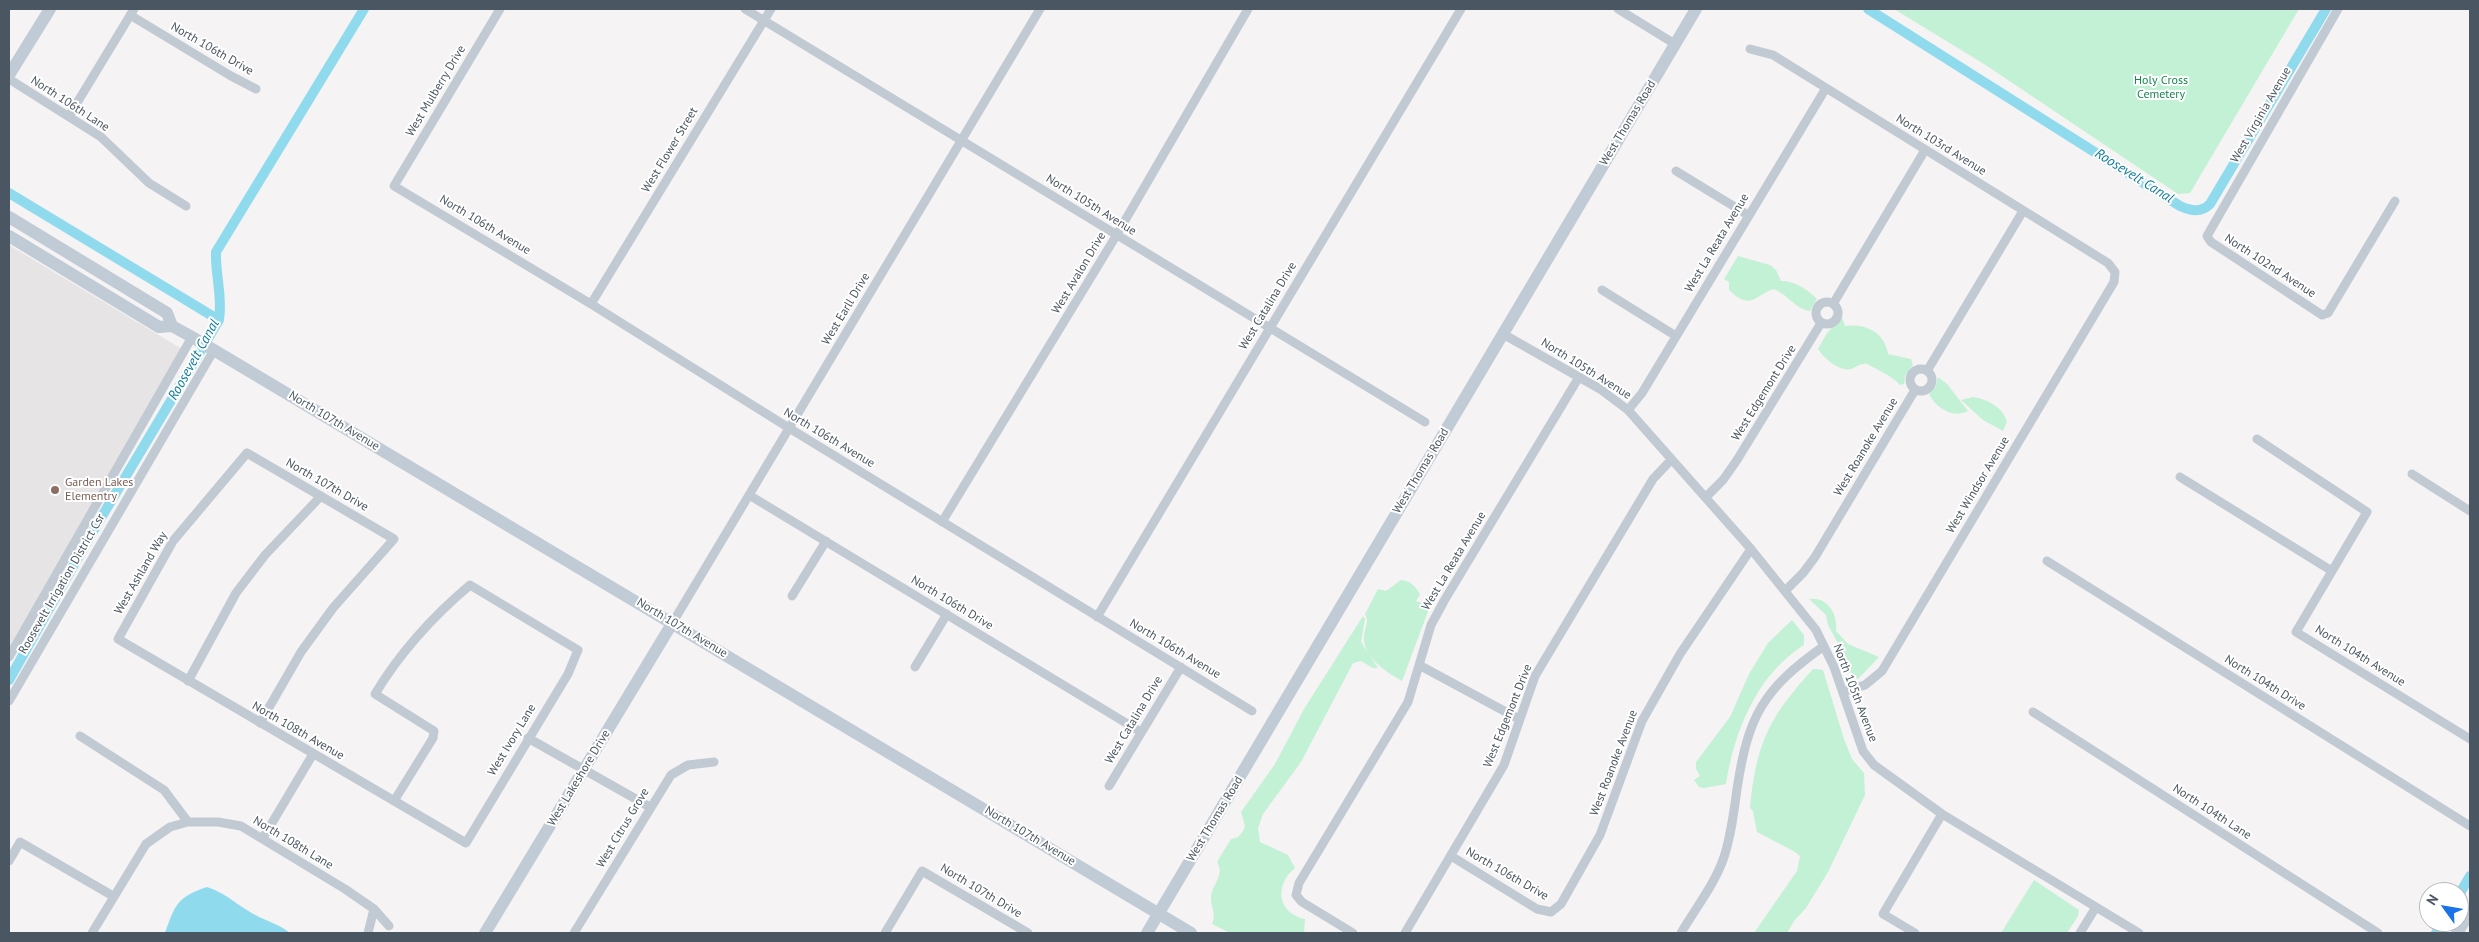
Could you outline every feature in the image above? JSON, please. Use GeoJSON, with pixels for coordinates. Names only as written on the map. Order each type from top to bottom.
{"type":"FeatureCollection","features":[{"type":"Feature","properties":{"kind":"main road"},"geometry":{"type":"LineString","coordinates":[[9,75],[50,9]]}},
{"type":"Feature","properties":{"kind":"main road","name":"West Thomas Road"},"geometry":{"type":"LineString","coordinates":[[1147,933],[1696,9]]}},
{"type":"Feature","properties":{"kind":"main road","name":"North 107th Avenue"},"geometry":{"type":"LineString","coordinates":[[9,217],[167,312],[172,326]]}},
{"type":"Feature","properties":{"kind":"main road","name":"North 107th Avenue"},"geometry":{"type":"LineString","coordinates":[[9,236],[159,327],[172,326],[214,350],[673,622],[1191,933]]}},
{"type":"Feature","properties":{"kind":"main road","name":"West Lakeshore Drive"},"geometry":{"type":"LineString","coordinates":[[485,933],[673,622]]}},
{"type":"Feature","properties":{"kind":"main road"},"geometry":{"type":"LineString","coordinates":[[2457,933],[2470,912]]}},
{"type":"Feature","properties":{"kind":"street","name":"West Mulberry Drive"},"geometry":{"type":"LineString","coordinates":[[394,186],[500,9]]}},
{"type":"Feature","properties":{"kind":"street","name":"North 105th Avenue"},"geometry":{"type":"LineString","coordinates":[[745,9],[1425,422]]}},
{"type":"Feature","properties":{"kind":"street","name":"West Flower Street"},"geometry":{"type":"LineString","coordinates":[[591,304],[771,9]]}},
{"type":"Feature","properties":{"kind":"street","name":"West Earll Drive"},"geometry":{"type":"LineString","coordinates":[[673,622],[1040,9]]}},
{"type":"Feature","properties":{"kind":"street","name":"West Avalon Drive"},"geometry":{"type":"LineString","coordinates":[[942,522],[1116,236],[1248,9]]}},
{"type":"Feature","properties":{"kind":"street","name":"West Catalina Drive"},"geometry":{"type":"LineString","coordinates":[[1097,617],[1461,9]]}},
{"type":"Feature","properties":{"kind":"street"},"geometry":{"type":"LineString","coordinates":[[1618,9],[1675,44]]}},
{"type":"Feature","properties":{"kind":"street","name":"West Virginia Avenue"},"geometry":{"type":"LineString","coordinates":[[2207,236],[2338,9]]}},
{"type":"Feature","properties":{"kind":"street"},"geometry":{"type":"LineString","coordinates":[[68,116],[132,12]]}},
{"type":"Feature","properties":{"kind":"street","name":"North 106th Drive"},"geometry":{"type":"LineString","coordinates":[[132,12],[231,76],[256,89]]}},
{"type":"Feature","properties":{"kind":"street","name":"North 103rd Avenue"},"geometry":{"type":"LineString","coordinates":[[1750,49],[1773,54],[2108,263],[2115,272]]}},
{"type":"Feature","properties":{"kind":"street","name":"North 106th Lane"},"geometry":{"type":"LineString","coordinates":[[9,79],[101,137],[149,183],[186,206]]}},
{"type":"Feature","properties":{"kind":"street","name":"West La Reata Avenue"},"geometry":{"type":"LineString","coordinates":[[1628,410],[1642,394],[1826,88]]}},
{"type":"Feature","properties":{"kind":"street","name":"West Edgemont Drive"},"geometry":{"type":"LineString","coordinates":[[1833,304],[1925,150]]}},
{"type":"Feature","properties":{"kind":"street"},"geometry":{"type":"LineString","coordinates":[[1676,171],[1748,215]]}},
{"type":"Feature","properties":{"kind":"street","name":"North 106th Avenue"},"geometry":{"type":"LineString","coordinates":[[394,186],[591,304],[789,428],[1252,711]]}},
{"type":"Feature","properties":{"kind":"street","name":"North 102nd Avenue"},"geometry":{"type":"LineString","coordinates":[[2207,236],[2211,242],[2322,315],[2328,313],[2395,201]]}},
{"type":"Feature","properties":{"kind":"street"},"geometry":{"type":"LineString","coordinates":[[1927,371],[2023,211]]}},
{"type":"Feature","properties":{"kind":"street","name":"West Windsor Avenue"},"geometry":{"type":"LineString","coordinates":[[1843,692],[1865,685],[1882,671],[2114,282],[2115,272]]}},
{"type":"Feature","properties":{"kind":"street"},"geometry":{"type":"LineString","coordinates":[[1602,290],[1676,336]]}},
{"type":"Feature","properties":{"kind":"street","name":"West Edgemont Drive"},"geometry":{"type":"LineString","coordinates":[[1825,302],[1833,304],[1838,312],[1836,319],[1831,324],[1821,323],[1816,313],[1818,306],[1825,302]]}},
{"type":"Feature","properties":{"kind":"street","name":"West Edgemont Drive"},"geometry":{"type":"LineString","coordinates":[[1706,497],[1724,480],[1821,323]]}},
{"type":"Feature","properties":{"kind":"street","name":"North 105th Avenue"},"geometry":{"type":"LineString","coordinates":[[1503,334],[1579,377],[1628,410],[1751,549],[1786,590],[1816,630],[1843,692],[1859,742],[1874,765],[1942,814],[2139,933]]}},
{"type":"Feature","properties":{"kind":"street","name":"Roosevelt Irrigation District Csr"},"geometry":{"type":"LineString","coordinates":[[9,657],[193,338]]}},
{"type":"Feature","properties":{"kind":"street","name":"Roosevelt Irrigation District Csr"},"geometry":{"type":"LineString","coordinates":[[9,701],[214,350]]}},
{"type":"Feature","properties":{"kind":"street"},"geometry":{"type":"LineString","coordinates":[[1917,370],[1927,371],[1932,376],[1931,384],[1926,390],[1915,390],[1911,385],[1911,374],[1917,370]]}},
{"type":"Feature","properties":{"kind":"street","name":"West La Reata Avenue"},"geometry":{"type":"LineString","coordinates":[[1353,933],[1302,902],[1296,895],[1299,883],[1408,702],[1431,625],[1444,601],[1579,377]]}},
{"type":"Feature","properties":{"kind":"street","name":"West Roanoke Avenue"},"geometry":{"type":"LineString","coordinates":[[1786,590],[1803,573],[1815,557],[1915,390]]}},
{"type":"Feature","properties":{"kind":"street","name":"North 104th Avenue"},"geometry":{"type":"LineString","coordinates":[[2257,439],[2367,512],[2296,632],[2470,739]]}},
{"type":"Feature","properties":{"kind":"street","name":"North 107th Drive"},"geometry":{"type":"LineString","coordinates":[[247,453],[394,539],[333,608],[301,652],[260,723]]}},
{"type":"Feature","properties":{"kind":"street","name":"West Ashland Way"},"geometry":{"type":"LineString","coordinates":[[118,639],[173,541],[247,453]]}},
{"type":"Feature","properties":{"kind":"street","name":"West Edgemont Drive"},"geometry":{"type":"LineString","coordinates":[[1404,933],[1504,765],[1535,676],[1653,479],[1671,460]]}},
{"type":"Feature","properties":{"kind":"street"},"geometry":{"type":"LineString","coordinates":[[2412,474],[2470,512]]}},
{"type":"Feature","properties":{"kind":"street"},"geometry":{"type":"LineString","coordinates":[[2180,477],[2332,571]]}},
{"type":"Feature","properties":{"kind":"street","name":"North 106th Drive"},"geometry":{"type":"LineString","coordinates":[[749,495],[1141,732]]}},
{"type":"Feature","properties":{"kind":"street"},"geometry":{"type":"LineString","coordinates":[[188,681],[236,593],[265,555],[321,496]]}},
{"type":"Feature","properties":{"kind":"street"},"geometry":{"type":"LineString","coordinates":[[792,596],[826,541]]}},
{"type":"Feature","properties":{"kind":"street","name":"West Roanoke Avenue"},"geometry":{"type":"LineString","coordinates":[[1551,912],[1561,904],[1600,835],[1642,721],[1680,654],[1751,549]]}},
{"type":"Feature","properties":{"kind":"street","name":"North 104th Drive"},"geometry":{"type":"LineString","coordinates":[[2047,561],[2470,826]]}},
{"type":"Feature","properties":{"kind":"street","name":"West Ivory Lane"},"geometry":{"type":"LineString","coordinates":[[394,801],[433,738],[434,731],[375,694],[394,663],[436,614],[470,584],[578,650],[568,674],[466,844]]}},
{"type":"Feature","properties":{"kind":"street"},"geometry":{"type":"LineString","coordinates":[[915,668],[947,614]]}},
{"type":"Feature","properties":{"kind":"street","name":"North 108th Avenue"},"geometry":{"type":"LineString","coordinates":[[118,639],[466,844]]}},
{"type":"Feature","properties":{"kind":"street"},"geometry":{"type":"LineString","coordinates":[[1681,933],[1723,858],[1733,820],[1742,755],[1755,714],[1765,699],[1792,668],[1824,646]]}},
{"type":"Feature","properties":{"kind":"street"},"geometry":{"type":"LineString","coordinates":[[1419,665],[1519,719]]}},
{"type":"Feature","properties":{"kind":"street","name":"West Catalina Drive"},"geometry":{"type":"LineString","coordinates":[[1108,786],[1181,667]]}},
{"type":"Feature","properties":{"kind":"street","name":"North 104th Lane"},"geometry":{"type":"LineString","coordinates":[[2033,712],[2378,933]]}},
{"type":"Feature","properties":{"kind":"street"},"geometry":{"type":"LineString","coordinates":[[80,736],[164,790],[188,822],[170,827],[146,844],[92,933]]}},
{"type":"Feature","properties":{"kind":"street"},"geometry":{"type":"LineString","coordinates":[[528,738],[650,807]]}},
{"type":"Feature","properties":{"kind":"street"},"geometry":{"type":"LineString","coordinates":[[263,838],[313,754]]}},
{"type":"Feature","properties":{"kind":"street","name":"West Citrus Grove"},"geometry":{"type":"LineString","coordinates":[[574,933],[671,775],[688,764],[714,762]]}},
{"type":"Feature","properties":{"kind":"street"},"geometry":{"type":"LineString","coordinates":[[1915,933],[1883,914],[1942,814]]}},
{"type":"Feature","properties":{"kind":"street","name":"North 108th Lane"},"geometry":{"type":"LineString","coordinates":[[188,822],[226,823],[241,826],[374,909],[389,926]]}},
{"type":"Feature","properties":{"kind":"street"},"geometry":{"type":"LineString","coordinates":[[9,861],[20,842],[113,896]]}},
{"type":"Feature","properties":{"kind":"street","name":"North 106th Drive"},"geometry":{"type":"LineString","coordinates":[[1450,856],[1538,909],[1551,912]]}},
{"type":"Feature","properties":{"kind":"street","name":"North 107th Drive"},"geometry":{"type":"LineString","coordinates":[[885,933],[922,871],[1028,933]]}},
{"type":"Feature","properties":{"kind":"street"},"geometry":{"type":"LineString","coordinates":[[2080,933],[2096,907]]}},
{"type":"Feature","properties":{"kind":"street"},"geometry":{"type":"LineString","coordinates":[[368,933],[374,909]]}},
{"type":"Feature","properties":{"kind":"shaded area","name":"Garden Lakes Elementry"},"geometry":{"type":"Polygon","coordinates":[[[9,245],[182,349],[9,650],[9,245]]]}},
{"type":"Feature","properties":{"kind":"green space","name":"Holy Cross Cemetery"},"geometry":{"type":"Polygon","coordinates":[[[1894,9],[2299,9],[2190,193],[2178,194],[1984,64],[1894,9]]]}},
{"type":"Feature","properties":{"kind":"green space"},"geometry":{"type":"Polygon","coordinates":[[[1738,256],[1770,265],[1776,270],[1781,281],[1796,284],[1809,292],[1817,299],[1810,311],[1805,310],[1773,289],[1748,301],[1736,296],[1729,290],[1729,282],[1724,279],[1738,256]]]}},
{"type":"Feature","properties":{"kind":"green space"},"geometry":{"type":"Polygon","coordinates":[[[1842,317],[1845,326],[1860,326],[1879,335],[1888,354],[1911,359],[1913,365],[1905,376],[1904,384],[1900,385],[1889,376],[1867,364],[1846,369],[1837,366],[1824,356],[1818,349],[1827,333],[1842,317]]]}},
{"type":"Feature","properties":{"kind":"green space"},"geometry":{"type":"Polygon","coordinates":[[[1938,377],[1947,384],[1968,411],[1957,414],[1951,413],[1936,404],[1929,394],[1936,386],[1938,377]]]}},
{"type":"Feature","properties":{"kind":"green space"},"geometry":{"type":"Polygon","coordinates":[[[1973,397],[1989,402],[2002,412],[2007,422],[2003,431],[1983,420],[1961,400],[1973,397]]]}},
{"type":"Feature","properties":{"kind":"green space"},"geometry":{"type":"Polygon","coordinates":[[[1401,580],[1412,584],[1420,594],[1416,601],[1430,606],[1402,681],[1389,673],[1371,657],[1367,651],[1364,637],[1367,622],[1365,614],[1378,589],[1386,591],[1401,580]]]}},
{"type":"Feature","properties":{"kind":"green space"},"geometry":{"type":"Polygon","coordinates":[[[1809,599],[1822,600],[1830,608],[1835,619],[1836,631],[1848,644],[1879,657],[1858,679],[1851,676],[1841,649],[1828,625],[1826,615],[1809,599]]]}},
{"type":"Feature","properties":{"kind":"green space"},"geometry":{"type":"Polygon","coordinates":[[[1363,616],[1365,619],[1361,642],[1378,668],[1373,668],[1361,661],[1353,663],[1301,762],[1263,814],[1258,828],[1260,842],[1288,855],[1295,868],[1284,882],[1282,898],[1284,905],[1289,911],[1305,919],[1304,933],[1230,933],[1212,924],[1214,917],[1211,896],[1220,871],[1217,862],[1231,839],[1238,837],[1243,831],[1245,826],[1241,812],[1275,764],[1304,709],[1363,616]]]}},
{"type":"Feature","properties":{"kind":"green space"},"geometry":{"type":"Polygon","coordinates":[[[1792,620],[1804,635],[1804,645],[1787,657],[1773,672],[1750,706],[1735,744],[1726,784],[1704,788],[1699,787],[1694,780],[1700,776],[1696,769],[1696,762],[1730,717],[1749,674],[1768,643],[1792,620]]]}},
{"type":"Feature","properties":{"kind":"green space"},"geometry":{"type":"Polygon","coordinates":[[[1813,669],[1823,670],[1844,739],[1852,759],[1864,773],[1865,795],[1828,872],[1806,908],[1794,921],[1787,933],[1754,933],[1797,871],[1800,856],[1757,832],[1753,811],[1750,808],[1756,765],[1767,732],[1775,718],[1813,669]]]}},
{"type":"Feature","properties":{"kind":"green space"},"geometry":{"type":"Polygon","coordinates":[[[2034,880],[2079,910],[2078,916],[2067,933],[2001,933],[2034,880]]]}},
{"type":"Feature","properties":{"kind":"water"},"geometry":{"type":"Polygon","coordinates":[[[207,887],[221,893],[252,913],[290,933],[165,933],[178,903],[189,894],[207,887]]]}},
{"type":"Feature","properties":{"kind":"waterway","name":"Roosevelt Canal"},"geometry":{"type":"LineString","coordinates":[[9,680],[89,538],[219,320],[220,303],[216,252],[364,9]]}},
{"type":"Feature","properties":{"kind":"waterway","name":"Roosevelt Canal"},"geometry":{"type":"LineString","coordinates":[[1868,9],[2180,206],[2196,210],[2203,209],[2210,204],[2326,9]]}},
{"type":"Feature","properties":{"kind":"waterway"},"geometry":{"type":"LineString","coordinates":[[9,193],[219,320]]}},
{"type":"Feature","properties":{"kind":"waterway"},"geometry":{"type":"LineString","coordinates":[[2467,882],[2470,876]]}},
{"type":"Feature","properties":{"kind":"place","name":"Garden Lakes Elementry"},"geometry":{"type":"Point","coordinates":[55,490]}}]}
